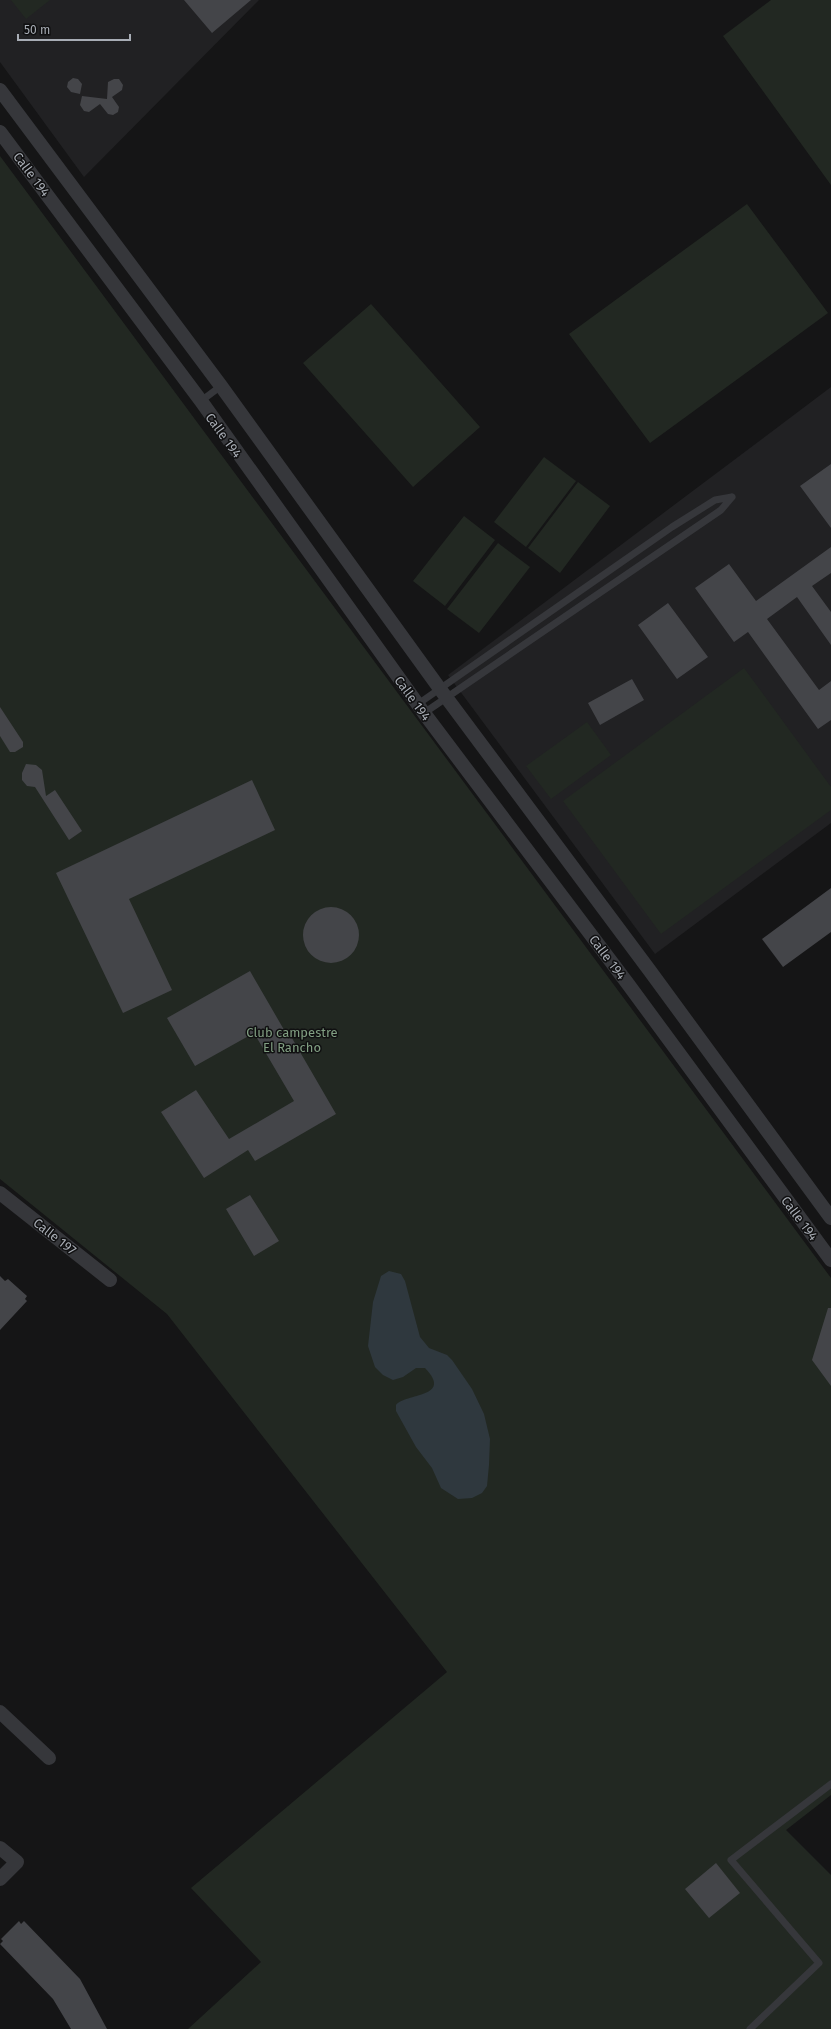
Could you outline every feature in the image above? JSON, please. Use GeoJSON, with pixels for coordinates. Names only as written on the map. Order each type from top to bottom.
{"type":"FeatureCollection","features":[{"type":"Feature","properties":{"kind":"street","name":"Calle 194"},"geometry":{"type":"LineString","coordinates":[[0,90],[221,386],[443,693],[831,1218]]}},
{"type":"Feature","properties":{"kind":"street","name":"Calle 194"},"geometry":{"type":"LineString","coordinates":[[0,132],[200,402],[421,708],[628,984],[831,1260]]}},
{"type":"Feature","properties":{"kind":"street","name":"Calle 197"},"geometry":{"type":"LineString","coordinates":[[0,1193],[110,1280]]}},
{"type":"Feature","properties":{"kind":"street"},"geometry":{"type":"LineString","coordinates":[[0,1712],[49,1758]]}},
{"type":"Feature","properties":{"kind":"street"},"geometry":{"type":"LineString","coordinates":[[0,1848],[17,1862],[0,1879]]}},
{"type":"Feature","properties":{"kind":"lane"},"geometry":{"type":"LineString","coordinates":[[200,402],[221,386]]}},
{"type":"Feature","properties":{"kind":"lane"},"geometry":{"type":"LineString","coordinates":[[732,497],[721,510],[421,708],[672,527],[715,500],[732,497]]}},
{"type":"Feature","properties":{"kind":"lane"},"geometry":{"type":"LineString","coordinates":[[750,2029],[819,1963],[731,1860],[831,1784]]}},
{"type":"Feature","properties":{"kind":"shaded area"},"geometry":{"type":"Polygon","coordinates":[[[0,0],[259,0],[84,177],[0,62],[0,0]]]}},
{"type":"Feature","properties":{"kind":"shaded area"},"geometry":{"type":"Polygon","coordinates":[[[831,387],[831,823],[655,954],[448,675],[831,387]]]}},
{"type":"Feature","properties":{"kind":"shaded area"},"geometry":{"type":"Polygon","coordinates":[[[389,1271],[401,1274],[405,1281],[420,1337],[429,1348],[447,1355],[452,1360],[472,1389],[484,1414],[490,1439],[487,1486],[482,1493],[472,1498],[458,1499],[441,1488],[432,1468],[416,1447],[396,1411],[396,1405],[401,1401],[431,1390],[434,1385],[432,1378],[425,1368],[416,1368],[403,1377],[393,1380],[383,1375],[375,1367],[368,1346],[373,1302],[381,1276],[389,1271]]]}},
{"type":"Feature","properties":{"kind":"green space"},"geometry":{"type":"Polygon","coordinates":[[[11,0],[50,0],[26,19],[11,0]]]}},
{"type":"Feature","properties":{"kind":"green space"},"geometry":{"type":"Polygon","coordinates":[[[771,0],[831,0],[831,185],[723,36],[771,0]]]}},
{"type":"Feature","properties":{"kind":"green space","name":"Club campestre El Rancho"},"geometry":{"type":"Polygon","coordinates":[[[0,156],[831,1278],[831,1795],[786,1830],[831,1875],[831,2029],[188,2029],[261,1962],[191,1888],[447,1672],[167,1314],[0,1179],[0,156]]]}},
{"type":"Feature","properties":{"kind":"green space"},"geometry":{"type":"Polygon","coordinates":[[[747,204],[828,313],[650,443],[569,334],[747,204]]]}},
{"type":"Feature","properties":{"kind":"green space"},"geometry":{"type":"Polygon","coordinates":[[[371,304],[480,427],[413,487],[303,363],[371,304]]]}},
{"type":"Feature","properties":{"kind":"green space"},"geometry":{"type":"Polygon","coordinates":[[[544,457],[576,481],[526,547],[494,522],[544,457]]]}},
{"type":"Feature","properties":{"kind":"green space"},"geometry":{"type":"Polygon","coordinates":[[[578,482],[610,506],[560,573],[528,548],[578,482]]]}},
{"type":"Feature","properties":{"kind":"green space"},"geometry":{"type":"Polygon","coordinates":[[[464,516],[495,540],[445,606],[413,581],[464,516]]]}},
{"type":"Feature","properties":{"kind":"green space"},"geometry":{"type":"Polygon","coordinates":[[[498,543],[530,567],[479,633],[447,609],[498,543]]]}},
{"type":"Feature","properties":{"kind":"green space"},"geometry":{"type":"Polygon","coordinates":[[[744,668],[831,787],[831,810],[661,934],[563,801],[744,668]]]}},
{"type":"Feature","properties":{"kind":"green space"},"geometry":{"type":"Polygon","coordinates":[[[587,722],[611,755],[551,799],[526,766],[587,722]]]}},
{"type":"Feature","properties":{"kind":"building"},"geometry":{"type":"Polygon","coordinates":[[[184,0],[251,0],[212,33],[184,0]]]}},
{"type":"Feature","properties":{"kind":"building"},"geometry":{"type":"Polygon","coordinates":[[[73,78],[78,79],[82,84],[80,94],[71,92],[67,87],[68,82],[73,78]]]}},
{"type":"Feature","properties":{"kind":"building"},"geometry":{"type":"Polygon","coordinates":[[[114,79],[119,79],[123,85],[122,90],[112,97],[119,107],[118,112],[113,115],[108,114],[100,104],[89,112],[84,111],[80,105],[82,96],[107,99],[108,82],[114,79]]]}},
{"type":"Feature","properties":{"kind":"building"},"geometry":{"type":"Polygon","coordinates":[[[831,464],[831,528],[800,486],[831,464]]]}},
{"type":"Feature","properties":{"kind":"building"},"geometry":{"type":"Polygon","coordinates":[[[831,547],[831,573],[812,586],[831,612],[831,645],[797,597],[767,619],[819,690],[831,681],[831,720],[818,729],[748,632],[734,642],[695,588],[729,564],[756,601],[831,547]]]}},
{"type":"Feature","properties":{"kind":"building"},"geometry":{"type":"Polygon","coordinates":[[[668,603],[708,657],[677,679],[638,625],[668,603]]]}},
{"type":"Feature","properties":{"kind":"building"},"geometry":{"type":"Polygon","coordinates":[[[632,679],[644,700],[600,725],[588,703],[632,679]]]}},
{"type":"Feature","properties":{"kind":"building"},"geometry":{"type":"Polygon","coordinates":[[[0,707],[23,742],[23,747],[15,752],[10,752],[0,736],[0,707]]]}},
{"type":"Feature","properties":{"kind":"building"},"geometry":{"type":"Polygon","coordinates":[[[26,764],[36,765],[42,770],[46,796],[55,790],[82,831],[69,840],[35,787],[27,786],[22,780],[22,773],[26,764]]]}},
{"type":"Feature","properties":{"kind":"building"},"geometry":{"type":"Polygon","coordinates":[[[252,780],[275,830],[129,899],[172,990],[123,1013],[56,873],[252,780]]]}},
{"type":"Feature","properties":{"kind":"building"},"geometry":{"type":"Polygon","coordinates":[[[831,888],[831,932],[783,967],[762,939],[831,888]]]}},
{"type":"Feature","properties":{"kind":"building"},"geometry":{"type":"Polygon","coordinates":[[[331,907],[342,909],[351,915],[357,924],[359,935],[357,946],[351,955],[342,961],[331,963],[320,961],[311,955],[305,946],[303,935],[305,924],[311,915],[320,909],[331,907]]]}},
{"type":"Feature","properties":{"kind":"building"},"geometry":{"type":"Polygon","coordinates":[[[250,971],[287,1035],[289,1033],[336,1114],[255,1161],[248,1150],[204,1178],[161,1112],[196,1090],[229,1139],[294,1101],[254,1033],[195,1066],[167,1018],[250,971]]]}},
{"type":"Feature","properties":{"kind":"building"},"geometry":{"type":"Polygon","coordinates":[[[250,1195],[279,1241],[254,1256],[226,1209],[250,1195]]]}},
{"type":"Feature","properties":{"kind":"building"},"geometry":{"type":"Polygon","coordinates":[[[0,1276],[5,1281],[8,1279],[27,1296],[25,1299],[27,1301],[0,1330],[0,1276]]]}},
{"type":"Feature","properties":{"kind":"building"},"geometry":{"type":"Polygon","coordinates":[[[828,1308],[831,1308],[831,1386],[812,1360],[828,1308]]]}},
{"type":"Feature","properties":{"kind":"building"},"geometry":{"type":"Polygon","coordinates":[[[716,1863],[740,1893],[709,1918],[685,1889],[716,1863]]]}},
{"type":"Feature","properties":{"kind":"building"},"geometry":{"type":"Polygon","coordinates":[[[19,1921],[21,1924],[24,1921],[80,1979],[107,2029],[71,2029],[53,1999],[0,1944],[3,1941],[1,1939],[19,1921]]]}}]}
